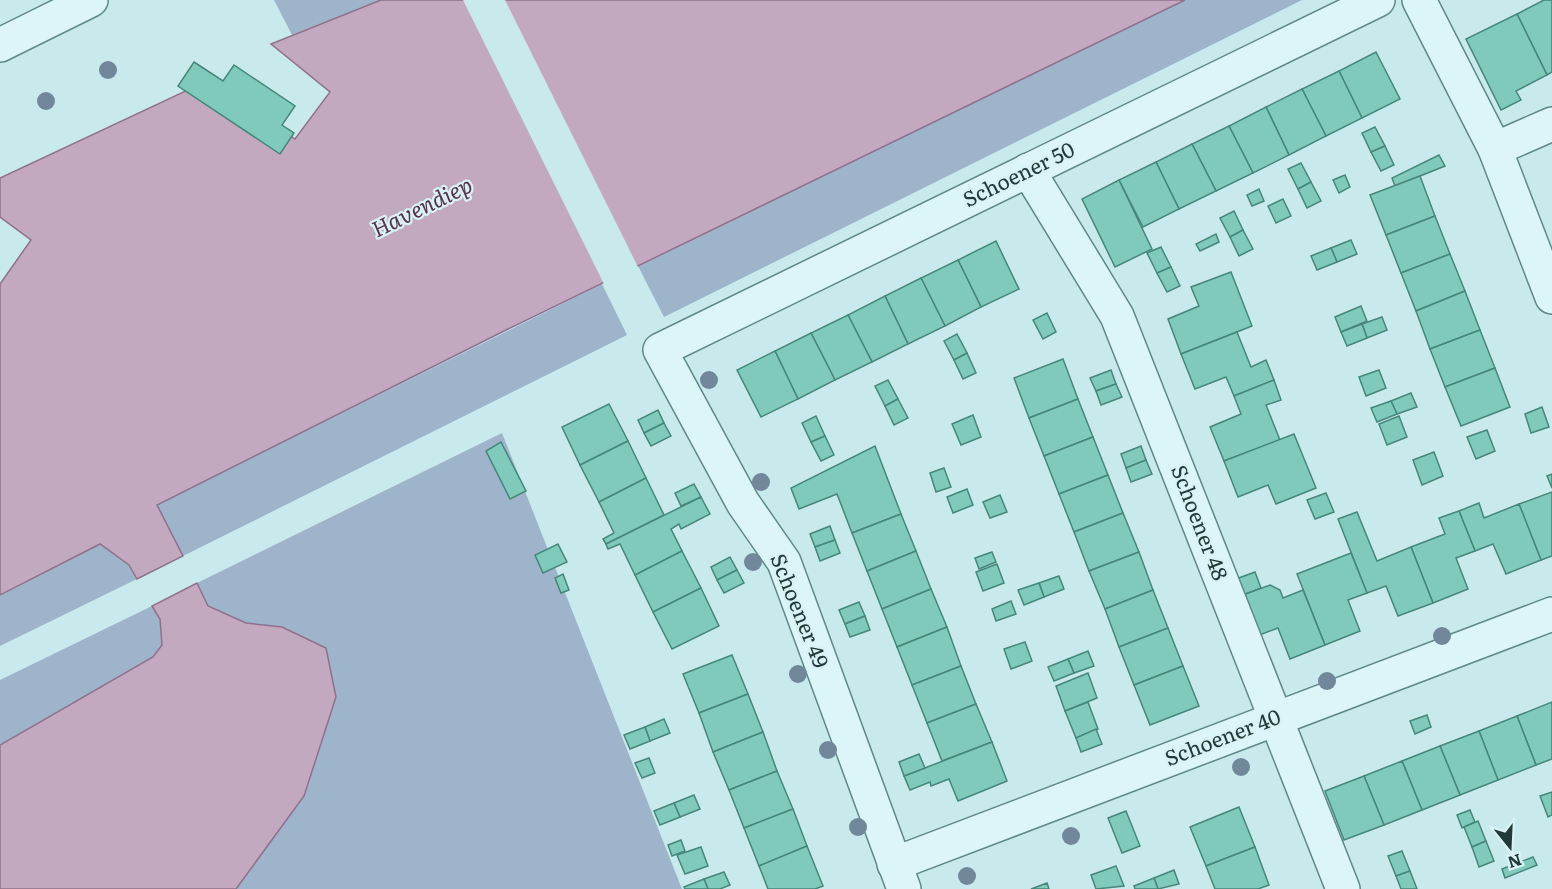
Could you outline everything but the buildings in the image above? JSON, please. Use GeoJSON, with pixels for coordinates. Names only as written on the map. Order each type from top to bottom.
{"type":"FeatureCollection","features":[{"type":"Feature","properties":{"kind":"street"},"geometry":{"type":"LineString","coordinates":[[0,45],[91,0]]}},
{"type":"Feature","properties":{"kind":"street","name":"Schoener 50"},"geometry":{"type":"LineString","coordinates":[[660,350],[1378,0]]}},
{"type":"Feature","properties":{"kind":"street"},"geometry":{"type":"LineString","coordinates":[[1419,0],[1495,149],[1552,297]]}},
{"type":"Feature","properties":{"kind":"street"},"geometry":{"type":"LineString","coordinates":[[1495,149],[1552,124]]}},
{"type":"Feature","properties":{"kind":"street","name":"Schoener 48"},"geometry":{"type":"LineString","coordinates":[[1028,170],[1117,316],[1343,889]]}},
{"type":"Feature","properties":{"kind":"street","name":"Schoener 49"},"geometry":{"type":"LineString","coordinates":[[660,350],[742,503],[784,562],[899,876]]}},
{"type":"Feature","properties":{"kind":"street","name":"Schoener 40"},"geometry":{"type":"LineString","coordinates":[[899,876],[1276,718],[1552,614]]}},
{"type":"Feature","properties":{"kind":"shaded area"},"geometry":{"type":"Polygon","coordinates":[[[274,0],[381,0],[292,35],[274,0]]]}},
{"type":"Feature","properties":{"kind":"shaded area"},"geometry":{"type":"Polygon","coordinates":[[[1185,0],[1302,0],[664,317],[638,266],[1185,0]]]}},
{"type":"Feature","properties":{"kind":"shaded area"},"geometry":{"type":"Polygon","coordinates":[[[602,284],[627,335],[183,556],[157,505],[602,284]]]}},
{"type":"Feature","properties":{"kind":"shaded area"},"geometry":{"type":"Polygon","coordinates":[[[502,433],[682,889],[236,889],[304,796],[282,627],[246,623],[208,606],[197,583],[502,433]]]}},
{"type":"Feature","properties":{"kind":"shaded area"},"geometry":{"type":"Polygon","coordinates":[[[100,544],[129,565],[137,579],[0,646],[0,595],[100,544]]]}},
{"type":"Feature","properties":{"kind":"shaded area"},"geometry":{"type":"Polygon","coordinates":[[[152,606],[160,619],[162,645],[153,657],[0,745],[0,680],[152,606]]]}},
{"type":"Feature","properties":{"kind":"water","name":"Havendiep"},"geometry":{"type":"Polygon","coordinates":[[[381,0],[1185,0],[508,329],[157,505],[183,556],[137,579],[129,565],[100,544],[0,595],[0,284],[31,240],[0,217],[0,178],[211,79],[295,139],[330,92],[271,44],[381,0]]]}},
{"type":"Feature","properties":{"kind":"water"},"geometry":{"type":"Polygon","coordinates":[[[197,583],[208,606],[246,623],[282,627],[326,648],[336,697],[304,796],[236,889],[0,889],[0,745],[153,657],[162,645],[160,619],[152,606],[197,583]]]}},
{"type":"Feature","properties":{"kind":"pier"},"geometry":{"type":"Polygon","coordinates":[[[463,0],[505,0],[639,269],[605,286],[463,0]]]}}]}
